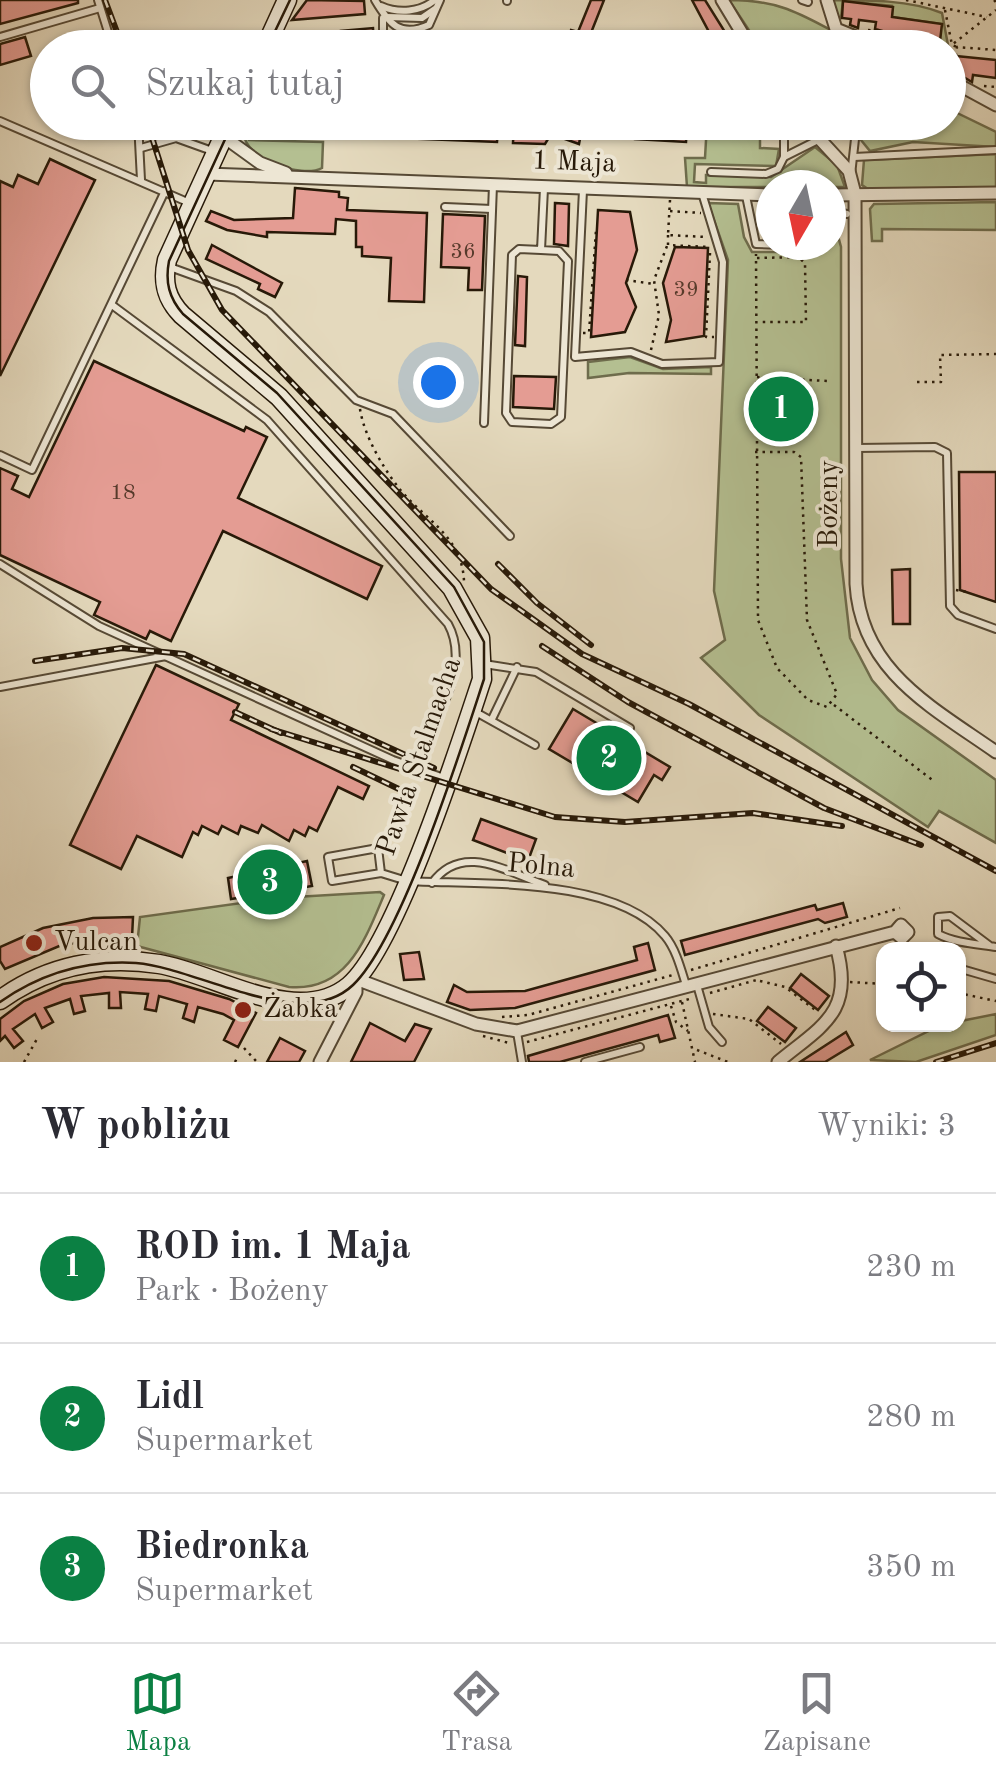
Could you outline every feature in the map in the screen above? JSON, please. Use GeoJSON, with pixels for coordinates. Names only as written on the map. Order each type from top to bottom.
{"type":"FeatureCollection","features":[{"type":"Feature","properties":{"kind":"street"},"geometry":{"type":"LineString","coordinates":[[722,0],[740,30]]}},
{"type":"Feature","properties":{"kind":"street"},"geometry":{"type":"LineString","coordinates":[[273,30],[287,1]]}},
{"type":"Feature","properties":{"kind":"street"},"geometry":{"type":"LineString","coordinates":[[827,1],[830,19],[837,30]]}},
{"type":"Feature","properties":{"kind":"street"},"geometry":{"type":"LineString","coordinates":[[966,89],[996,104]]}},
{"type":"Feature","properties":{"kind":"street"},"geometry":{"type":"LineString","coordinates":[[165,268],[223,140]]}},
{"type":"Feature","properties":{"kind":"street","name":"1 Maja"},"geometry":{"type":"LineString","coordinates":[[227,140],[267,167],[315,178]]}},
{"type":"Feature","properties":{"kind":"street"},"geometry":{"type":"LineString","coordinates":[[822,140],[851,176]]}},
{"type":"Feature","properties":{"kind":"street","name":"1 Maja"},"geometry":{"type":"LineString","coordinates":[[207,174],[756,194]]}},
{"type":"Feature","properties":{"kind":"street","name":"Bożeny"},"geometry":{"type":"LineString","coordinates":[[851,176],[855,194],[856,584],[860,614],[871,645],[908,689],[996,752]]}},
{"type":"Feature","properties":{"kind":"street"},"geometry":{"type":"LineString","coordinates":[[846,194],[996,193]]}},
{"type":"Feature","properties":{"kind":"street","name":"Pawła Stalmacha"},"geometry":{"type":"LineString","coordinates":[[165,268],[167,294],[177,311],[281,400],[450,586],[478,632],[484,664],[446,779],[407,881],[375,952],[356,979],[358,989],[320,1062]]}},
{"type":"Feature","properties":{"kind":"street"},"geometry":{"type":"LineString","coordinates":[[1,996],[59,970],[111,961],[170,966],[299,1002],[329,997],[356,979],[519,1037],[836,946],[903,939]]}},
{"type":"Feature","properties":{"kind":"street"},"geometry":{"type":"LineString","coordinates":[[778,1058],[820,1030],[834,1013],[843,982],[836,946]]}},
{"type":"Feature","properties":{"kind":"lane"},"geometry":{"type":"LineString","coordinates":[[376,1],[397,11],[423,8],[438,0]]}},
{"type":"Feature","properties":{"kind":"lane"},"geometry":{"type":"LineString","coordinates":[[382,12],[398,21],[422,18],[438,0]]}},
{"type":"Feature","properties":{"kind":"lane"},"geometry":{"type":"LineString","coordinates":[[376,1],[382,12],[382,30]]}},
{"type":"Feature","properties":{"kind":"lane"},"geometry":{"type":"LineString","coordinates":[[0,38],[99,4],[107,30]]}},
{"type":"Feature","properties":{"kind":"lane"},"geometry":{"type":"LineString","coordinates":[[0,121],[30,134]]}},
{"type":"Feature","properties":{"kind":"lane"},"geometry":{"type":"LineString","coordinates":[[45,140],[193,204]]}},
{"type":"Feature","properties":{"kind":"lane"},"geometry":{"type":"LineString","coordinates":[[140,180],[141,140]]}},
{"type":"Feature","properties":{"kind":"lane"},"geometry":{"type":"LineString","coordinates":[[142,148],[169,140]]}},
{"type":"Feature","properties":{"kind":"lane"},"geometry":{"type":"LineString","coordinates":[[711,172],[772,173],[783,165],[784,140]]}},
{"type":"Feature","properties":{"kind":"lane"},"geometry":{"type":"LineString","coordinates":[[784,157],[816,140]]}},
{"type":"Feature","properties":{"kind":"lane"},"geometry":{"type":"LineString","coordinates":[[851,176],[856,140]]}},
{"type":"Feature","properties":{"kind":"lane"},"geometry":{"type":"LineString","coordinates":[[854,157],[996,150]]}},
{"type":"Feature","properties":{"kind":"lane"},"geometry":{"type":"LineString","coordinates":[[484,423],[493,185]]}},
{"type":"Feature","properties":{"kind":"lane"},"geometry":{"type":"LineString","coordinates":[[541,250],[544,187]]}},
{"type":"Feature","properties":{"kind":"lane"},"geometry":{"type":"LineString","coordinates":[[583,188],[575,357],[632,352],[662,364],[719,362],[723,262],[702,193]]}},
{"type":"Feature","properties":{"kind":"lane"},"geometry":{"type":"LineString","coordinates":[[0,455],[32,470],[165,191]]}},
{"type":"Feature","properties":{"kind":"lane"},"geometry":{"type":"LineString","coordinates":[[746,194],[756,252]]}},
{"type":"Feature","properties":{"kind":"lane"},"geometry":{"type":"LineString","coordinates":[[445,207],[492,208]]}},
{"type":"Feature","properties":{"kind":"lane"},"geometry":{"type":"LineString","coordinates":[[519,249],[541,250],[559,251],[568,262],[561,417],[552,424],[512,422],[506,413],[512,254],[519,249]]}},
{"type":"Feature","properties":{"kind":"lane"},"geometry":{"type":"LineString","coordinates":[[165,268],[252,300],[279,320],[356,400],[393,414],[510,536]]}},
{"type":"Feature","properties":{"kind":"lane"},"geometry":{"type":"LineString","coordinates":[[112,305],[267,420],[442,615],[457,644],[456,665],[413,767]]}},
{"type":"Feature","properties":{"kind":"lane"},"geometry":{"type":"LineString","coordinates":[[855,448],[935,446],[946,453],[954,612],[996,628]]}},
{"type":"Feature","properties":{"kind":"lane"},"geometry":{"type":"LineString","coordinates":[[0,564],[98,626],[446,779]]}},
{"type":"Feature","properties":{"kind":"lane"},"geometry":{"type":"LineString","coordinates":[[0,688],[168,656]]}},
{"type":"Feature","properties":{"kind":"lane"},"geometry":{"type":"LineString","coordinates":[[484,664],[517,667],[544,676],[630,728]]}},
{"type":"Feature","properties":{"kind":"lane"},"geometry":{"type":"LineString","coordinates":[[492,719],[517,667]]}},
{"type":"Feature","properties":{"kind":"lane"},"geometry":{"type":"LineString","coordinates":[[471,710],[535,745]]}},
{"type":"Feature","properties":{"kind":"lane","name":"Polna"},"geometry":{"type":"LineString","coordinates":[[382,872],[378,848],[328,857],[332,881],[382,872],[407,881],[556,889],[598,898],[653,925],[668,940],[722,1042]]}},
{"type":"Feature","properties":{"kind":"lane"},"geometry":{"type":"LineString","coordinates":[[432,883],[454,861],[472,860],[556,889]]}},
{"type":"Feature","properties":{"kind":"lane"},"geometry":{"type":"LineString","coordinates":[[944,914],[950,916],[993,947],[946,938],[938,934],[935,922],[944,914]]}},
{"type":"Feature","properties":{"kind":"lane"},"geometry":{"type":"LineString","coordinates":[[966,970],[996,979]]}},
{"type":"Feature","properties":{"kind":"lane"},"geometry":{"type":"LineString","coordinates":[[519,1037],[522,1062]]}},
{"type":"Feature","properties":{"kind":"lane"},"geometry":{"type":"LineString","coordinates":[[585,1062],[640,1047]]}},
{"type":"Feature","properties":{"kind":"path"},"geometry":{"type":"LineString","coordinates":[[906,0],[986,17]]}},
{"type":"Feature","properties":{"kind":"path"},"geometry":{"type":"LineString","coordinates":[[944,8],[947,30]]}},
{"type":"Feature","properties":{"kind":"path"},"geometry":{"type":"LineString","coordinates":[[966,33],[996,10]]}},
{"type":"Feature","properties":{"kind":"path"},"geometry":{"type":"LineString","coordinates":[[966,48],[996,50]]}},
{"type":"Feature","properties":{"kind":"path"},"geometry":{"type":"LineString","coordinates":[[649,358],[659,316],[655,284],[668,245],[670,199]]}},
{"type":"Feature","properties":{"kind":"path"},"geometry":{"type":"LineString","coordinates":[[668,235],[709,237],[700,212],[670,211]]}},
{"type":"Feature","properties":{"kind":"path"},"geometry":{"type":"LineString","coordinates":[[576,332],[589,333],[596,230]]}},
{"type":"Feature","properties":{"kind":"path"},"geometry":{"type":"LineString","coordinates":[[668,245],[711,247],[706,337],[720,338]]}},
{"type":"Feature","properties":{"kind":"path"},"geometry":{"type":"LineString","coordinates":[[756,260],[756,603],[761,636],[778,668],[808,700],[821,707],[833,704]]}},
{"type":"Feature","properties":{"kind":"path"},"geometry":{"type":"LineString","coordinates":[[756,322],[806,322],[803,260]]}},
{"type":"Feature","properties":{"kind":"path"},"geometry":{"type":"LineString","coordinates":[[626,280],[655,284]]}},
{"type":"Feature","properties":{"kind":"path"},"geometry":{"type":"LineString","coordinates":[[656,296],[666,298]]}},
{"type":"Feature","properties":{"kind":"path"},"geometry":{"type":"LineString","coordinates":[[917,382],[940,382],[940,355],[996,354]]}},
{"type":"Feature","properties":{"kind":"path"},"geometry":{"type":"LineString","coordinates":[[756,377],[827,381]]}},
{"type":"Feature","properties":{"kind":"path"},"geometry":{"type":"LineString","coordinates":[[356,400],[365,432],[393,478],[448,535],[464,577]]}},
{"type":"Feature","properties":{"kind":"path"},"geometry":{"type":"LineString","coordinates":[[755,452],[794,452],[801,457],[807,620],[815,648],[836,689],[833,704]]}},
{"type":"Feature","properties":{"kind":"path"},"geometry":{"type":"LineString","coordinates":[[453,577],[464,588]]}},
{"type":"Feature","properties":{"kind":"path"},"geometry":{"type":"LineString","coordinates":[[950,588],[968,592]]}},
{"type":"Feature","properties":{"kind":"path"},"geometry":{"type":"LineString","coordinates":[[833,704],[935,782]]}},
{"type":"Feature","properties":{"kind":"path"},"geometry":{"type":"LineString","coordinates":[[496,1018],[528,1015],[900,908]]}},
{"type":"Feature","properties":{"kind":"path"},"geometry":{"type":"LineString","coordinates":[[519,1037],[671,1004],[694,989],[770,976]]}},
{"type":"Feature","properties":{"kind":"path"},"geometry":{"type":"LineString","coordinates":[[757,980],[785,987],[824,1016]]}},
{"type":"Feature","properties":{"kind":"path"},"geometry":{"type":"LineString","coordinates":[[848,982],[876,984]]}},
{"type":"Feature","properties":{"kind":"path"},"geometry":{"type":"LineString","coordinates":[[966,996],[996,1002]]}},
{"type":"Feature","properties":{"kind":"path"},"geometry":{"type":"LineString","coordinates":[[681,1001],[695,1050],[694,1062]]}},
{"type":"Feature","properties":{"kind":"path"},"geometry":{"type":"LineString","coordinates":[[671,1004],[676,1022],[690,1032]]}},
{"type":"Feature","properties":{"kind":"path"},"geometry":{"type":"LineString","coordinates":[[705,1012],[749,1019],[786,1048],[778,1058]]}},
{"type":"Feature","properties":{"kind":"path"},"geometry":{"type":"LineString","coordinates":[[24,1062],[38,1039]]}},
{"type":"Feature","properties":{"kind":"path"},"geometry":{"type":"LineString","coordinates":[[244,1048],[257,1062]]}},
{"type":"Feature","properties":{"kind":"path"},"geometry":{"type":"LineString","coordinates":[[695,1050],[726,1062]]}},
{"type":"Feature","properties":{"kind":"green space"},"geometry":{"type":"Polygon","coordinates":[[[729,0],[771,4],[831,30],[749,30],[729,0]]]}},
{"type":"Feature","properties":{"kind":"green space"},"geometry":{"type":"Polygon","coordinates":[[[832,0],[903,3],[942,13],[945,30],[940,30],[942,24],[892,17],[892,6],[843,1],[841,18],[835,17],[832,0]]]}},
{"type":"Feature","properties":{"kind":"green space"},"geometry":{"type":"Polygon","coordinates":[[[966,117],[996,132],[996,147],[913,142],[870,151],[861,140],[966,140],[966,117]]]}},
{"type":"Feature","properties":{"kind":"green space"},"geometry":{"type":"Polygon","coordinates":[[[246,140],[323,142],[322,168],[289,169],[264,159],[246,140]]]}},
{"type":"Feature","properties":{"kind":"green space"},"geometry":{"type":"Polygon","coordinates":[[[706,140],[760,140],[760,148],[779,149],[776,166],[695,164],[694,182],[706,183],[706,175],[756,177],[756,187],[687,187],[685,158],[705,158],[706,140]]]}},
{"type":"Feature","properties":{"kind":"green space"},"geometry":{"type":"Polygon","coordinates":[[[815,147],[839,170],[781,170],[815,147]]]}},
{"type":"Feature","properties":{"kind":"green space"},"geometry":{"type":"Polygon","coordinates":[[[996,154],[996,188],[868,189],[862,185],[864,160],[996,154]]]}},
{"type":"Feature","properties":{"kind":"green space"},"geometry":{"type":"Polygon","coordinates":[[[996,202],[996,230],[882,229],[882,241],[872,241],[870,209],[874,204],[996,202]]]}},
{"type":"Feature","properties":{"kind":"green space"},"geometry":{"type":"Polygon","coordinates":[[[708,203],[738,204],[744,237],[752,252],[756,252],[756,260],[841,260],[841,559],[850,638],[872,680],[898,710],[996,780],[996,843],[939,811],[928,827],[759,715],[701,658],[725,640],[714,591],[728,260],[708,203]]]}},
{"type":"Feature","properties":{"kind":"green space"},"geometry":{"type":"Polygon","coordinates":[[[630,357],[663,369],[711,367],[711,374],[629,373],[588,378],[588,362],[630,357]]]}},
{"type":"Feature","properties":{"kind":"green space"},"geometry":{"type":"Polygon","coordinates":[[[380,892],[384,895],[377,912],[351,960],[326,981],[309,986],[289,987],[137,946],[140,917],[278,898],[380,892]]]}},
{"type":"Feature","properties":{"kind":"green space"},"geometry":{"type":"Polygon","coordinates":[[[996,1014],[996,1035],[916,1062],[870,1060],[927,1032],[966,1032],[966,1020],[996,1014]]]}},
{"type":"Feature","properties":{"kind":"building"},"geometry":{"type":"Polygon","coordinates":[[[0,0],[78,0],[78,3],[0,24],[0,0]]]}},
{"type":"Feature","properties":{"kind":"building"},"geometry":{"type":"Polygon","coordinates":[[[307,0],[364,1],[365,14],[292,20],[307,0]]]}},
{"type":"Feature","properties":{"kind":"building"},"geometry":{"type":"Polygon","coordinates":[[[591,0],[604,0],[592,30],[579,30],[591,0]]]}},
{"type":"Feature","properties":{"kind":"building"},"geometry":{"type":"Polygon","coordinates":[[[692,0],[705,0],[724,30],[708,30],[692,0]]]}},
{"type":"Feature","properties":{"kind":"building"},"geometry":{"type":"Polygon","coordinates":[[[843,1],[893,7],[892,17],[942,24],[941,30],[879,30],[875,29],[876,22],[859,20],[858,28],[850,25],[851,19],[842,18],[843,1]]]}},
{"type":"Feature","properties":{"kind":"building"},"geometry":{"type":"Polygon","coordinates":[[[25,37],[30,56],[0,65],[0,44],[25,37]]]}},
{"type":"Feature","properties":{"kind":"building"},"geometry":{"type":"Polygon","coordinates":[[[966,57],[996,60],[996,78],[973,75],[972,82],[966,78],[966,57]]]}},
{"type":"Feature","properties":{"kind":"building"},"geometry":{"type":"Polygon","coordinates":[[[513,140],[547,140],[545,144],[513,140]]]}},
{"type":"Feature","properties":{"kind":"building"},"geometry":{"type":"Polygon","coordinates":[[[50,159],[95,180],[0,376],[0,181],[13,187],[18,175],[38,184],[50,159]]]}},
{"type":"Feature","properties":{"kind":"building"},"geometry":{"type":"Polygon","coordinates":[[[295,188],[339,192],[339,197],[348,198],[347,210],[427,213],[424,302],[389,301],[391,258],[362,256],[362,247],[356,247],[356,221],[336,219],[335,234],[267,232],[267,237],[227,230],[206,221],[211,211],[234,220],[293,218],[295,188]]]}},
{"type":"Feature","properties":{"kind":"building"},"geometry":{"type":"Polygon","coordinates":[[[555,203],[569,204],[568,246],[554,244],[555,203]]]}},
{"type":"Feature","properties":{"kind":"building"},"geometry":{"type":"Polygon","coordinates":[[[598,210],[630,212],[637,250],[626,283],[636,307],[625,332],[591,337],[598,210]]]}},
{"type":"Feature","properties":{"kind":"building"},"geometry":{"type":"Polygon","coordinates":[[[443,214],[485,216],[482,290],[468,290],[469,268],[441,267],[443,214]]]}},
{"type":"Feature","properties":{"kind":"building"},"geometry":{"type":"Polygon","coordinates":[[[212,245],[282,283],[275,297],[258,289],[260,284],[206,259],[212,245]]]}},
{"type":"Feature","properties":{"kind":"building"},"geometry":{"type":"Polygon","coordinates":[[[675,247],[708,248],[704,336],[666,342],[671,320],[663,283],[675,247]]]}},
{"type":"Feature","properties":{"kind":"building"},"geometry":{"type":"Polygon","coordinates":[[[518,276],[527,277],[525,346],[515,345],[518,276]]]}},
{"type":"Feature","properties":{"kind":"building"},"geometry":{"type":"Polygon","coordinates":[[[94,361],[244,431],[246,427],[267,437],[238,498],[382,566],[367,599],[223,531],[171,641],[150,631],[146,639],[94,615],[100,602],[0,555],[0,468],[18,476],[12,489],[29,497],[94,361]]]}},
{"type":"Feature","properties":{"kind":"building"},"geometry":{"type":"Polygon","coordinates":[[[514,376],[556,377],[554,409],[513,407],[514,376]]]}},
{"type":"Feature","properties":{"kind":"building"},"geometry":{"type":"Polygon","coordinates":[[[959,472],[996,472],[996,602],[960,590],[959,472]]]}},
{"type":"Feature","properties":{"kind":"building"},"geometry":{"type":"Polygon","coordinates":[[[910,569],[910,624],[893,624],[892,570],[910,569]]]}},
{"type":"Feature","properties":{"kind":"building"},"geometry":{"type":"Polygon","coordinates":[[[156,665],[239,704],[231,720],[369,786],[363,799],[338,787],[317,831],[309,827],[305,836],[294,830],[289,841],[262,825],[258,833],[241,826],[238,834],[222,826],[218,834],[202,826],[198,835],[193,832],[182,857],[137,836],[121,869],[70,845],[156,665]]]}},
{"type":"Feature","properties":{"kind":"building"},"geometry":{"type":"Polygon","coordinates":[[[573,709],[670,767],[662,780],[654,775],[638,802],[549,749],[573,709]]]}},
{"type":"Feature","properties":{"kind":"building"},"geometry":{"type":"Polygon","coordinates":[[[481,819],[536,839],[528,861],[473,840],[481,819]]]}},
{"type":"Feature","properties":{"kind":"building"},"geometry":{"type":"Polygon","coordinates":[[[307,861],[312,886],[231,899],[228,878],[307,861]]]}},
{"type":"Feature","properties":{"kind":"building"},"geometry":{"type":"Polygon","coordinates":[[[843,903],[847,917],[825,923],[818,919],[685,955],[681,941],[815,905],[817,910],[843,903]]]}},
{"type":"Feature","properties":{"kind":"building","name":"Vulcan"},"geometry":{"type":"Polygon","coordinates":[[[133,917],[132,938],[64,944],[5,969],[0,961],[0,947],[43,928],[93,918],[133,917]]]}},
{"type":"Feature","properties":{"kind":"building"},"geometry":{"type":"Polygon","coordinates":[[[648,943],[655,970],[515,1008],[470,1010],[447,1002],[454,985],[467,992],[525,991],[637,960],[634,947],[648,943]]]}},
{"type":"Feature","properties":{"kind":"building"},"geometry":{"type":"Polygon","coordinates":[[[419,952],[424,979],[404,980],[400,954],[419,952]]]}},
{"type":"Feature","properties":{"kind":"building"},"geometry":{"type":"Polygon","coordinates":[[[801,974],[829,996],[818,1010],[790,988],[801,974]]]}},
{"type":"Feature","properties":{"kind":"building"},"geometry":{"type":"Polygon","coordinates":[[[104,977],[169,981],[229,999],[256,1013],[238,1047],[224,1040],[234,1020],[223,1014],[198,1007],[194,1022],[183,1018],[187,1004],[159,996],[156,1011],[145,1009],[148,994],[120,992],[121,1008],[109,1008],[109,993],[81,996],[85,1011],[74,1014],[70,999],[45,1008],[53,1022],[42,1028],[35,1014],[13,1029],[23,1041],[14,1048],[5,1036],[0,1041],[0,1019],[24,1001],[63,984],[104,977]]]}},
{"type":"Feature","properties":{"kind":"building"},"geometry":{"type":"Polygon","coordinates":[[[768,1007],[796,1028],[785,1042],[757,1021],[768,1007]]]}},
{"type":"Feature","properties":{"kind":"building"},"geometry":{"type":"Polygon","coordinates":[[[668,1015],[675,1038],[660,1042],[658,1035],[560,1062],[529,1062],[528,1056],[668,1015]]]}},
{"type":"Feature","properties":{"kind":"building"},"geometry":{"type":"Polygon","coordinates":[[[370,1023],[405,1041],[415,1024],[431,1029],[414,1062],[351,1062],[370,1023]]]}},
{"type":"Feature","properties":{"kind":"building"},"geometry":{"type":"Polygon","coordinates":[[[846,1032],[853,1045],[825,1062],[800,1062],[846,1032]]]}},
{"type":"Feature","properties":{"kind":"building"},"geometry":{"type":"Polygon","coordinates":[[[280,1038],[305,1051],[299,1062],[267,1062],[280,1038]]]}},
{"type":"Feature","properties":{"kind":"tram line"},"geometry":{"type":"LineString","coordinates":[[276,30],[290,0]]}},
{"type":"Feature","properties":{"kind":"tram line"},"geometry":{"type":"LineString","coordinates":[[0,1002],[65,971],[118,963],[161,967],[279,1001],[306,1003],[332,998],[353,985],[372,961],[410,886],[484,679],[484,642],[454,587],[277,393],[183,314],[171,296],[169,261],[225,140]]}},
{"type":"Feature","properties":{"kind":"railway"},"geometry":{"type":"LineString","coordinates":[[105,0],[116,30]]}},
{"type":"Feature","properties":{"kind":"railway"},"geometry":{"type":"LineString","coordinates":[[153,140],[188,250],[222,310],[491,589],[582,654],[689,704],[996,871]]}},
{"type":"Feature","properties":{"kind":"railway"},"geometry":{"type":"LineString","coordinates":[[498,564],[537,603],[591,645]]}},
{"type":"Feature","properties":{"kind":"railway"},"geometry":{"type":"LineString","coordinates":[[542,646],[628,702],[824,808],[921,845]]}},
{"type":"Feature","properties":{"kind":"railway"},"geometry":{"type":"LineString","coordinates":[[35,661],[122,648],[184,654],[434,768]]}},
{"type":"Feature","properties":{"kind":"railway"},"geometry":{"type":"LineString","coordinates":[[235,712],[281,733]]}},
{"type":"Feature","properties":{"kind":"railway"},"geometry":{"type":"LineString","coordinates":[[271,729],[555,817],[625,822],[753,813],[842,826]]}},
{"type":"Feature","properties":{"kind":"railway"},"geometry":{"type":"LineString","coordinates":[[353,767],[403,791]]}},
{"type":"Feature","properties":{"kind":"railway"},"geometry":{"type":"LineString","coordinates":[[936,1062],[996,1043]]}},
{"type":"Feature","properties":{"kind":"place","name":"ROD im. 1 Maja"},"geometry":{"type":"Point","coordinates":[781,409]}},
{"type":"Feature","properties":{"kind":"place","name":"Lidl"},"geometry":{"type":"Point","coordinates":[609,758]}},
{"type":"Feature","properties":{"kind":"place","name":"Biedronka"},"geometry":{"type":"Point","coordinates":[270,882]}},
{"type":"Feature","properties":{"kind":"place","name":"Vulcan"},"geometry":{"type":"Point","coordinates":[34,943]}},
{"type":"Feature","properties":{"kind":"place","name":"Żabka"},"geometry":{"type":"Point","coordinates":[243,1010]}}]}
